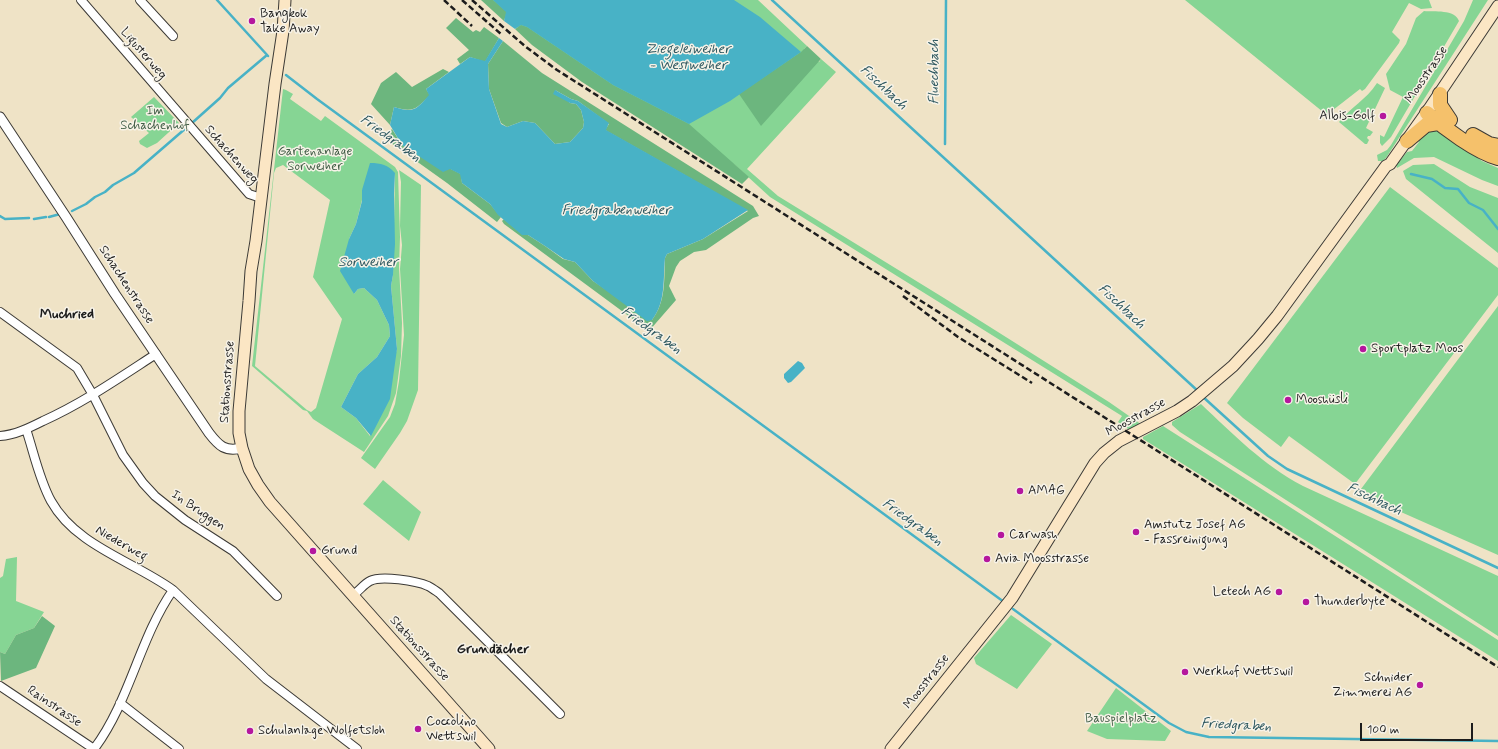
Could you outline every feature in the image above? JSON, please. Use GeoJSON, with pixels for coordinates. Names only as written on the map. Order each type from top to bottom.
{"type":"FeatureCollection","features":[{"type":"Feature","properties":{"kind":"highway"},"geometry":{"type":"LineString","coordinates":[[1440,94],[1440,105],[1444,121],[1473,146],[1498,158]]}},
{"type":"Feature","properties":{"kind":"highway"},"geometry":{"type":"LineString","coordinates":[[1426,110],[1482,141],[1498,146]]}},
{"type":"Feature","properties":{"kind":"highway"},"geometry":{"type":"LineString","coordinates":[[1406,141],[1426,125],[1444,121]]}},
{"type":"Feature","properties":{"kind":"main road","name":"Stationsstrasse"},"geometry":{"type":"LineString","coordinates":[[285,0],[284,31],[277,68],[262,198],[251,270],[240,390],[239,433],[242,448],[249,469],[270,502],[490,749]]}},
{"type":"Feature","properties":{"kind":"main road","name":"Moosstrasse"},"geometry":{"type":"LineString","coordinates":[[1386,166],[1390,164],[1426,110],[1493,0]]}},
{"type":"Feature","properties":{"kind":"main road","name":"Moosstrasse"},"geometry":{"type":"LineString","coordinates":[[891,749],[1010,602],[1095,463],[1104,453],[1119,441],[1195,399],[1233,366],[1272,322],[1386,166],[1387,162],[1426,110],[1440,94],[1498,6]]}},
{"type":"Feature","properties":{"kind":"street","name":"Ligusterweg"},"geometry":{"type":"LineString","coordinates":[[81,0],[187,123]]}},
{"type":"Feature","properties":{"kind":"street"},"geometry":{"type":"LineString","coordinates":[[140,0],[173,36]]}},
{"type":"Feature","properties":{"kind":"street","name":"Schachenstrasse"},"geometry":{"type":"LineString","coordinates":[[0,117],[213,438],[225,448],[230,450],[242,448]]}},
{"type":"Feature","properties":{"kind":"street","name":"Schachenweg"},"geometry":{"type":"LineString","coordinates":[[187,123],[249,194],[262,198]]}},
{"type":"Feature","properties":{"kind":"street","name":"In Bruggen"},"geometry":{"type":"LineString","coordinates":[[0,312],[77,368],[123,455],[143,483],[170,509],[234,550],[277,596]]}},
{"type":"Feature","properties":{"kind":"street"},"geometry":{"type":"LineString","coordinates":[[0,436],[14,434],[57,415],[92,395],[156,354]]}},
{"type":"Feature","properties":{"kind":"street","name":"Niederweg"},"geometry":{"type":"LineString","coordinates":[[26,429],[50,500],[68,524],[78,533],[95,544],[161,581],[173,590],[266,679],[357,749]]}},
{"type":"Feature","properties":{"kind":"street"},"geometry":{"type":"LineString","coordinates":[[353,595],[370,581],[385,578],[428,586],[439,592],[560,714]]}},
{"type":"Feature","properties":{"kind":"street"},"geometry":{"type":"LineString","coordinates":[[94,749],[102,738],[120,703],[156,619],[173,590]]}},
{"type":"Feature","properties":{"kind":"street","name":"Rainstrasse"},"geometry":{"type":"LineString","coordinates":[[0,686],[94,749]]}},
{"type":"Feature","properties":{"kind":"street"},"geometry":{"type":"LineString","coordinates":[[120,703],[178,749]]}},
{"type":"Feature","properties":{"kind":"green space"},"geometry":{"type":"Polygon","coordinates":[[[481,0],[493,0],[507,12],[504,21],[481,0]]]}},
{"type":"Feature","properties":{"kind":"green space","name":"Ziegeleiweiher - Westweiher"},"geometry":{"type":"Polygon","coordinates":[[[487,0],[758,0],[807,46],[804,49],[819,62],[821,59],[836,72],[747,169],[778,196],[944,298],[1109,402],[1142,425],[1131,431],[1118,422],[1122,416],[770,197],[735,165],[537,45],[487,0]]]}},
{"type":"Feature","properties":{"kind":"green space"},"geometry":{"type":"Polygon","coordinates":[[[1185,0],[1429,0],[1432,8],[1421,9],[1409,3],[1392,32],[1400,40],[1399,43],[1365,89],[1362,91],[1360,89],[1333,110],[1328,116],[1185,0]]]}},
{"type":"Feature","properties":{"kind":"green space"},"geometry":{"type":"Polygon","coordinates":[[[1473,0],[1488,0],[1386,158],[1383,161],[1378,161],[1377,155],[1387,150],[1391,145],[1464,21],[1473,0]]]}},
{"type":"Feature","properties":{"kind":"green space"},"geometry":{"type":"Polygon","coordinates":[[[1424,11],[1449,13],[1457,17],[1459,21],[1391,137],[1382,146],[1380,143],[1380,135],[1384,137],[1403,97],[1390,90],[1386,74],[1406,44],[1416,18],[1424,11]]]}},
{"type":"Feature","properties":{"kind":"green space"},"geometry":{"type":"Polygon","coordinates":[[[456,18],[473,32],[476,30],[480,32],[484,27],[499,38],[485,62],[470,57],[460,64],[457,59],[469,50],[446,28],[456,18]]]}},
{"type":"Feature","properties":{"kind":"green space"},"geometry":{"type":"Polygon","coordinates":[[[521,25],[527,27],[613,85],[689,124],[749,177],[742,184],[582,82],[532,45],[515,29],[521,25]]]}},
{"type":"Feature","properties":{"kind":"green space"},"geometry":{"type":"Polygon","coordinates":[[[503,41],[542,73],[753,206],[759,216],[753,218],[706,250],[694,252],[680,261],[676,267],[669,286],[676,300],[649,331],[504,224],[502,221],[504,219],[522,234],[528,235],[563,259],[575,262],[593,281],[652,320],[657,313],[662,298],[665,258],[667,254],[703,239],[748,211],[605,130],[609,124],[578,101],[571,99],[555,90],[570,103],[576,104],[581,110],[584,122],[583,128],[570,142],[555,144],[535,123],[523,121],[507,127],[501,123],[489,89],[488,64],[503,41]]]}},
{"type":"Feature","properties":{"kind":"green space"},"geometry":{"type":"Polygon","coordinates":[[[807,46],[821,59],[761,126],[739,94],[801,52],[807,46]]]}},
{"type":"Feature","properties":{"kind":"green space"},"geometry":{"type":"Polygon","coordinates":[[[443,69],[449,72],[426,89],[430,95],[418,107],[406,110],[394,107],[390,125],[371,104],[381,83],[396,72],[412,87],[443,69]]]}},
{"type":"Feature","properties":{"kind":"green space"},"geometry":{"type":"Polygon","coordinates":[[[1377,83],[1385,88],[1366,128],[1373,132],[1370,136],[1368,136],[1367,138],[1369,140],[1367,144],[1365,144],[1339,122],[1373,89],[1377,83]]]}},
{"type":"Feature","properties":{"kind":"green space","name":"Gartenanlage Sorweiher"},"geometry":{"type":"Polygon","coordinates":[[[283,89],[293,94],[290,99],[321,121],[325,116],[395,167],[398,172],[400,237],[399,267],[402,323],[401,356],[396,393],[388,416],[364,452],[313,419],[307,411],[303,410],[252,366],[283,89]],[[283,165],[276,168],[274,173],[255,366],[311,412],[316,408],[342,319],[313,277],[330,200],[283,165]],[[395,173],[362,190],[362,200],[356,224],[349,239],[354,294],[358,289],[364,288],[377,300],[389,325],[390,336],[377,357],[358,374],[341,407],[356,418],[370,436],[397,349],[391,286],[393,275],[395,173]]]}},
{"type":"Feature","properties":{"kind":"green space","name":"Im Schachenhof"},"geometry":{"type":"Polygon","coordinates":[[[154,97],[179,123],[157,143],[147,148],[140,144],[139,141],[149,133],[131,117],[154,97]]]}},
{"type":"Feature","properties":{"kind":"green space"},"geometry":{"type":"Polygon","coordinates":[[[392,129],[402,145],[461,174],[462,183],[490,204],[501,217],[497,222],[447,183],[384,138],[392,129]]]}},
{"type":"Feature","properties":{"kind":"green space"},"geometry":{"type":"Polygon","coordinates":[[[1435,130],[1446,133],[1482,161],[1498,168],[1498,186],[1434,157],[1414,158],[1397,168],[1396,165],[1407,152],[1412,151],[1419,142],[1418,137],[1427,131],[1435,130]]]}},
{"type":"Feature","properties":{"kind":"green space"},"geometry":{"type":"Polygon","coordinates":[[[1434,164],[1470,187],[1498,198],[1498,253],[1406,179],[1403,171],[1413,165],[1434,164]]]}},
{"type":"Feature","properties":{"kind":"green space"},"geometry":{"type":"Polygon","coordinates":[[[399,170],[421,185],[418,390],[407,421],[375,469],[361,458],[390,417],[395,404],[404,335],[400,269],[402,245],[400,226],[401,182],[399,170]]]}},
{"type":"Feature","properties":{"kind":"green space","name":"Sportplatz Moos"},"geometry":{"type":"Polygon","coordinates":[[[1390,187],[1498,268],[1498,295],[1355,484],[1289,436],[1281,447],[1243,418],[1227,403],[1390,187]]]}},
{"type":"Feature","properties":{"kind":"green space"},"geometry":{"type":"Polygon","coordinates":[[[1498,306],[1498,555],[1358,493],[1498,306]]]}},
{"type":"Feature","properties":{"kind":"green space"},"geometry":{"type":"Polygon","coordinates":[[[1201,404],[1237,438],[1288,478],[1498,576],[1498,636],[1180,432],[1172,425],[1172,422],[1201,404]]]}},
{"type":"Feature","properties":{"kind":"green space"},"geometry":{"type":"Polygon","coordinates":[[[1163,426],[1498,640],[1498,661],[1143,439],[1143,437],[1163,426]]]}},
{"type":"Feature","properties":{"kind":"green space"},"geometry":{"type":"Polygon","coordinates":[[[383,480],[421,512],[409,541],[363,504],[383,480]]]}},
{"type":"Feature","properties":{"kind":"green space"},"geometry":{"type":"Polygon","coordinates":[[[17,557],[16,601],[44,612],[34,628],[16,635],[5,654],[0,652],[0,578],[3,576],[6,559],[17,557]]]}},
{"type":"Feature","properties":{"kind":"green space"},"geometry":{"type":"Polygon","coordinates":[[[1011,615],[1052,644],[1017,689],[976,664],[974,658],[1011,615]]]}},
{"type":"Feature","properties":{"kind":"green space"},"geometry":{"type":"Polygon","coordinates":[[[42,616],[55,626],[36,668],[1,681],[0,652],[5,654],[16,635],[34,628],[42,616]]]}},
{"type":"Feature","properties":{"kind":"green space","name":"Bauspielplatz"},"geometry":{"type":"Polygon","coordinates":[[[1116,688],[1171,731],[1165,741],[1107,739],[1087,731],[1116,688]]]}},
{"type":"Feature","properties":{"kind":"water","name":"Ziegeleiweiher - Westweiher"},"geometry":{"type":"Polygon","coordinates":[[[493,0],[734,0],[760,17],[801,52],[730,101],[689,124],[613,85],[527,27],[521,25],[515,29],[504,21],[506,12],[493,0]]]}},
{"type":"Feature","properties":{"kind":"water","name":"Friedgrabenweiher"},"geometry":{"type":"Polygon","coordinates":[[[499,38],[503,41],[488,64],[489,89],[501,124],[507,127],[523,121],[535,123],[555,144],[570,142],[583,128],[584,122],[581,110],[576,104],[570,103],[553,94],[555,90],[571,99],[578,101],[609,123],[606,130],[748,210],[703,239],[667,254],[665,258],[662,298],[660,306],[652,320],[647,321],[593,281],[575,262],[564,259],[528,235],[522,235],[498,215],[490,204],[462,183],[460,174],[450,169],[443,172],[402,145],[390,125],[394,107],[406,110],[414,109],[429,95],[426,89],[470,57],[485,61],[499,38]]]}},
{"type":"Feature","properties":{"kind":"water","name":"Sorweiher"},"geometry":{"type":"Polygon","coordinates":[[[370,163],[384,165],[395,173],[395,244],[391,286],[397,349],[390,399],[371,436],[356,418],[341,407],[358,374],[377,357],[390,336],[389,325],[377,300],[364,288],[358,289],[354,294],[340,271],[349,239],[356,224],[362,201],[362,190],[370,163]]]}},
{"type":"Feature","properties":{"kind":"water"},"geometry":{"type":"Polygon","coordinates":[[[798,361],[802,363],[805,368],[791,382],[788,383],[784,378],[784,374],[798,361]]]}},
{"type":"Feature","properties":{"kind":"waterway","name":"Friedgraben"},"geometry":{"type":"LineString","coordinates":[[217,0],[268,56]]}},
{"type":"Feature","properties":{"kind":"waterway","name":"Fischbach"},"geometry":{"type":"LineString","coordinates":[[772,0],[1199,392]]}},
{"type":"Feature","properties":{"kind":"waterway","name":"Fluechbach"},"geometry":{"type":"LineString","coordinates":[[945,144],[946,0]]}},
{"type":"Feature","properties":{"kind":"waterway"},"geometry":{"type":"LineString","coordinates":[[192,123],[220,98],[228,88],[267,55]]}},
{"type":"Feature","properties":{"kind":"waterway","name":"Friedgraben"},"geometry":{"type":"LineString","coordinates":[[286,75],[1004,602]]}},
{"type":"Feature","properties":{"kind":"waterway"},"geometry":{"type":"LineString","coordinates":[[72,211],[86,204],[113,185],[134,173],[186,128]]}},
{"type":"Feature","properties":{"kind":"waterway"},"geometry":{"type":"LineString","coordinates":[[1411,174],[1432,179],[1445,188],[1458,189],[1469,203],[1483,210],[1498,229]]}},
{"type":"Feature","properties":{"kind":"waterway"},"geometry":{"type":"LineString","coordinates":[[49,217],[60,214]]}},
{"type":"Feature","properties":{"kind":"waterway"},"geometry":{"type":"LineString","coordinates":[[0,216],[5,219],[29,218]]}},
{"type":"Feature","properties":{"kind":"waterway"},"geometry":{"type":"LineString","coordinates":[[34,219],[46,217]]}},
{"type":"Feature","properties":{"kind":"waterway","name":"Fischbach"},"geometry":{"type":"LineString","coordinates":[[1202,396],[1268,456],[1287,469],[1498,568]]}},
{"type":"Feature","properties":{"kind":"waterway","name":"Friedgraben"},"geometry":{"type":"LineString","coordinates":[[1013,609],[1169,723],[1186,732],[1209,737],[1498,741]]}},
{"type":"Feature","properties":{"kind":"railway"},"geometry":{"type":"LineString","coordinates":[[444,0],[472,26]]}},
{"type":"Feature","properties":{"kind":"railway"},"geometry":{"type":"LineString","coordinates":[[462,0],[501,34]]}},
{"type":"Feature","properties":{"kind":"railway"},"geometry":{"type":"LineString","coordinates":[[472,0],[526,47],[557,70],[1498,667]]}},
{"type":"Feature","properties":{"kind":"railway"},"geometry":{"type":"LineString","coordinates":[[903,296],[958,337],[1032,383]]}},
{"type":"Feature","properties":{"kind":"place","name":"Bangkok Take Away"},"geometry":{"type":"Point","coordinates":[252,21]}},
{"type":"Feature","properties":{"kind":"place","name":"Albis-Golf"},"geometry":{"type":"Point","coordinates":[1383,116]}},
{"type":"Feature","properties":{"kind":"place","name":"Sportplatz Moos"},"geometry":{"type":"Point","coordinates":[1363,349]}},
{"type":"Feature","properties":{"kind":"place","name":"Mooshüsli"},"geometry":{"type":"Point","coordinates":[1288,400]}},
{"type":"Feature","properties":{"kind":"place","name":"AMAG"},"geometry":{"type":"Point","coordinates":[1020,491]}},
{"type":"Feature","properties":{"kind":"place","name":"Amstutz Josef AG - Fassreinigung"},"geometry":{"type":"Point","coordinates":[1136,532]}},
{"type":"Feature","properties":{"kind":"place","name":"Carwash"},"geometry":{"type":"Point","coordinates":[1001,535]}},
{"type":"Feature","properties":{"kind":"place","name":"Grund"},"geometry":{"type":"Point","coordinates":[313,551]}},
{"type":"Feature","properties":{"kind":"place","name":"Avia Moosstrasse"},"geometry":{"type":"Point","coordinates":[987,559]}},
{"type":"Feature","properties":{"kind":"place","name":"Letech AG"},"geometry":{"type":"Point","coordinates":[1279,592]}},
{"type":"Feature","properties":{"kind":"place","name":"Thunderbyte"},"geometry":{"type":"Point","coordinates":[1306,602]}},
{"type":"Feature","properties":{"kind":"place","name":"Werkhof Wettswil"},"geometry":{"type":"Point","coordinates":[1185,672]}},
{"type":"Feature","properties":{"kind":"place","name":"Schnider Zimmerei AG"},"geometry":{"type":"Point","coordinates":[1420,685]}},
{"type":"Feature","properties":{"kind":"place","name":"Coccolino Wettswil"},"geometry":{"type":"Point","coordinates":[418,729]}},
{"type":"Feature","properties":{"kind":"place","name":"Schulanlage Wolfetsloh"},"geometry":{"type":"Point","coordinates":[250,731]}},
{"type":"Feature","properties":{"kind":"district","name":"Muchried"},"geometry":{"type":"Point","coordinates":[67,315]}},
{"type":"Feature","properties":{"kind":"district","name":"Grundächer"},"geometry":{"type":"Point","coordinates":[493,650]}}]}
